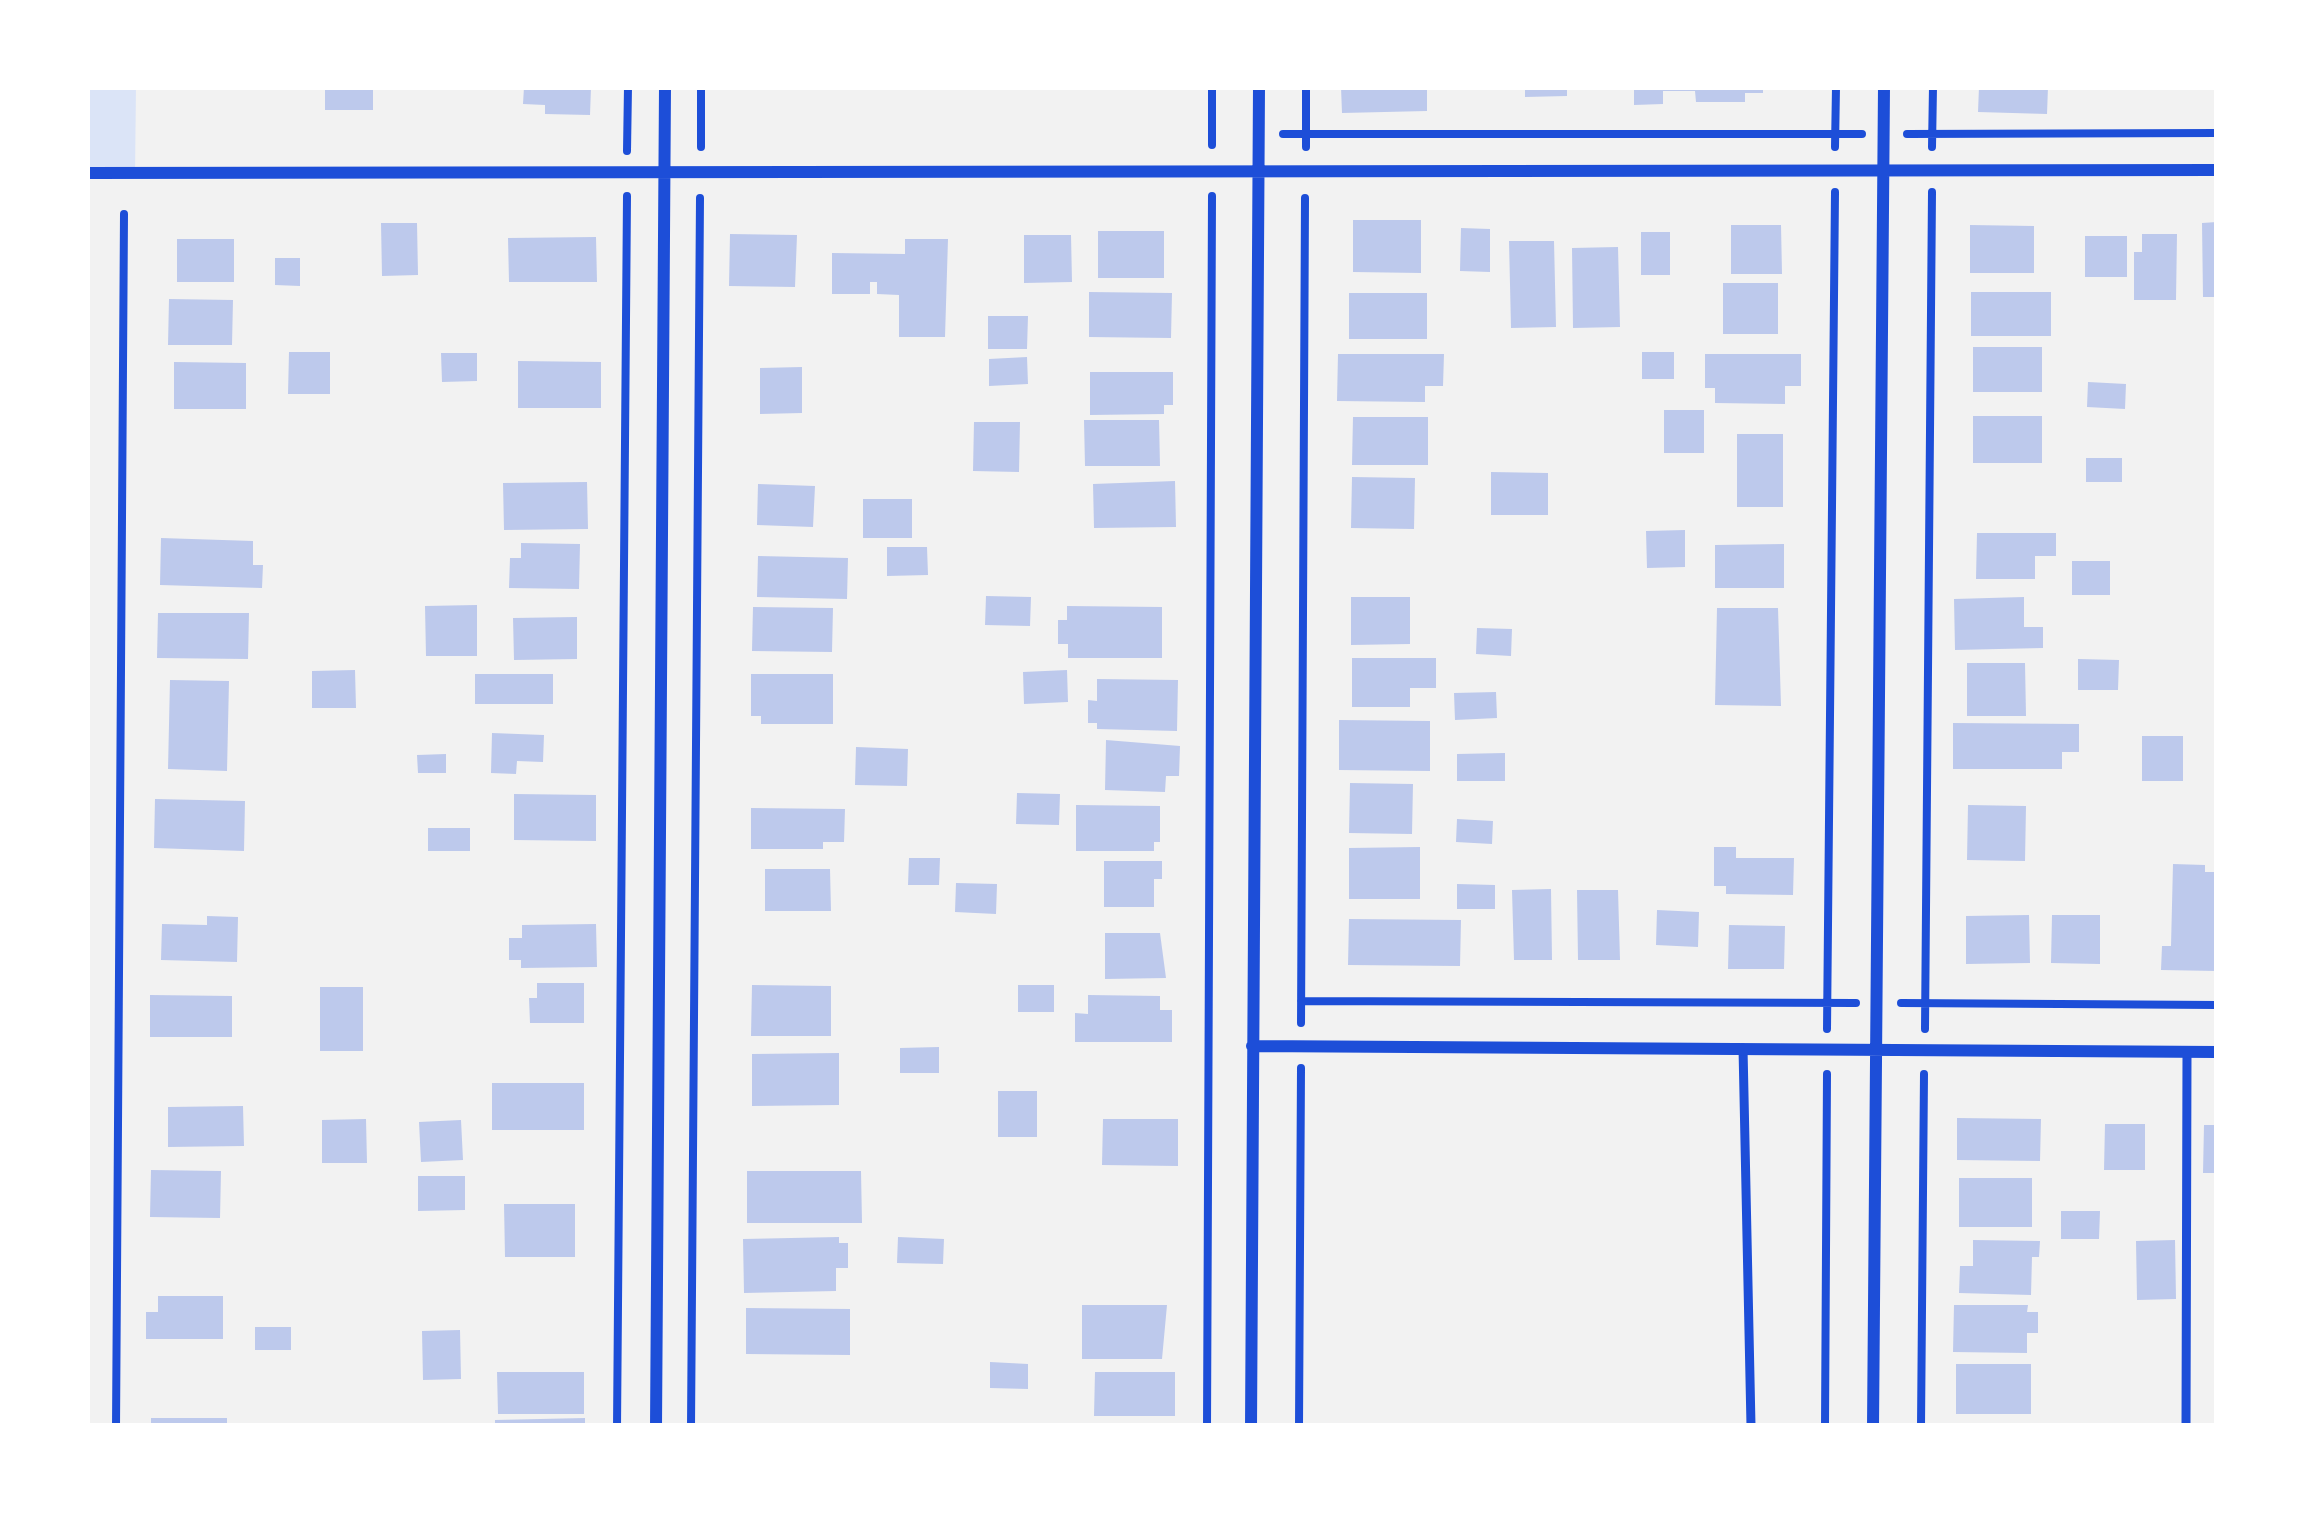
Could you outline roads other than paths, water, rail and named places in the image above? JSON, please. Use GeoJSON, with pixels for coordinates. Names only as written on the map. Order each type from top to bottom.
{"type":"FeatureCollection","features":[{"type":"Feature","properties":{"kind":"street"},"geometry":{"type":"LineString","coordinates":[[656,1426],[664,87]]}},
{"type":"Feature","properties":{"kind":"street"},"geometry":{"type":"LineString","coordinates":[[1251,1426],[1259,87]]}},
{"type":"Feature","properties":{"kind":"street"},"geometry":{"type":"LineString","coordinates":[[1873,1426],[1884,87]]}},
{"type":"Feature","properties":{"kind":"street"},"geometry":{"type":"LineString","coordinates":[[87,173],[2217,170]]}},
{"type":"Feature","properties":{"kind":"street"},"geometry":{"type":"LineString","coordinates":[[1252,1046],[2217,1052]]}},
{"type":"Feature","properties":{"kind":"lane"},"geometry":{"type":"LineString","coordinates":[[1743,1048],[1751,1426]]}},
{"type":"Feature","properties":{"kind":"lane"},"geometry":{"type":"LineString","coordinates":[[2186,1426],[2187,1052]]}}]}
